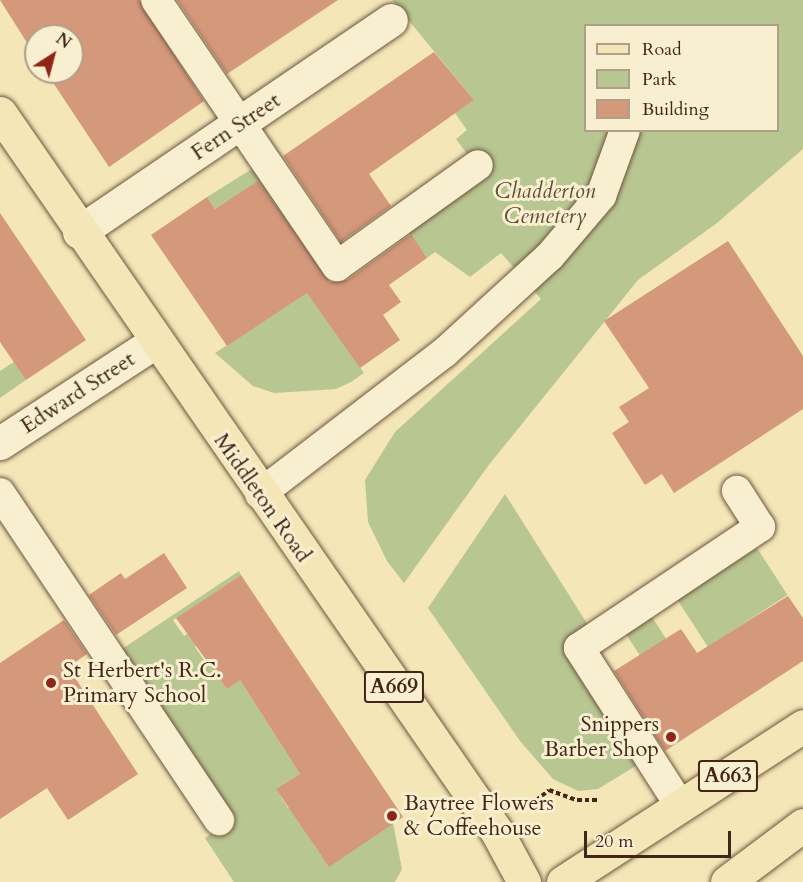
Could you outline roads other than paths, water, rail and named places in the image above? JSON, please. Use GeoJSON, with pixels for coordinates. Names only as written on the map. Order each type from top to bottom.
{"type":"FeatureCollection","features":[{"type":"Feature","properties":{"kind":"main road","name":"Middleton Road"},"geometry":{"type":"LineString","coordinates":[[0,113],[260,494],[497,832],[524,882]]}},
{"type":"Feature","properties":{"kind":"main road","name":"A663"},"geometry":{"type":"LineString","coordinates":[[563,882],[803,726]]}},
{"type":"Feature","properties":{"kind":"main road"},"geometry":{"type":"LineString","coordinates":[[737,879],[803,825]]}},
{"type":"Feature","properties":{"kind":"street","name":"Fern Street"},"geometry":{"type":"LineString","coordinates":[[80,232],[391,20]]}},
{"type":"Feature","properties":{"kind":"street","name":"Edward Street"},"geometry":{"type":"LineString","coordinates":[[0,443],[155,342]]}},
{"type":"Feature","properties":{"kind":"lane"},"geometry":{"type":"LineString","coordinates":[[156,0],[337,266],[478,165]]}},
{"type":"Feature","properties":{"kind":"lane"},"geometry":{"type":"LineString","coordinates":[[260,494],[444,353],[550,256],[601,196],[624,132]]}},
{"type":"Feature","properties":{"kind":"lane"},"geometry":{"type":"LineString","coordinates":[[681,807],[579,648],[760,527],[737,491]]}},
{"type":"Feature","properties":{"kind":"lane"},"geometry":{"type":"LineString","coordinates":[[0,493],[219,820]]}},
{"type":"Feature","properties":{"kind":"place","name":"St Herbert's R.C. Primary School"},"geometry":{"type":"Point","coordinates":[51,683]}},
{"type":"Feature","properties":{"kind":"place","name":"Snippers Barber Shop"},"geometry":{"type":"Point","coordinates":[671,737]}},
{"type":"Feature","properties":{"kind":"place","name":"Baytree Flowers & Coffeehouse"},"geometry":{"type":"Point","coordinates":[392,816]}},
{"type":"Feature","properties":{"kind":"park label","name":"Chadderton Cemetery"},"geometry":{"type":"Point","coordinates":[545,204]}}]}
